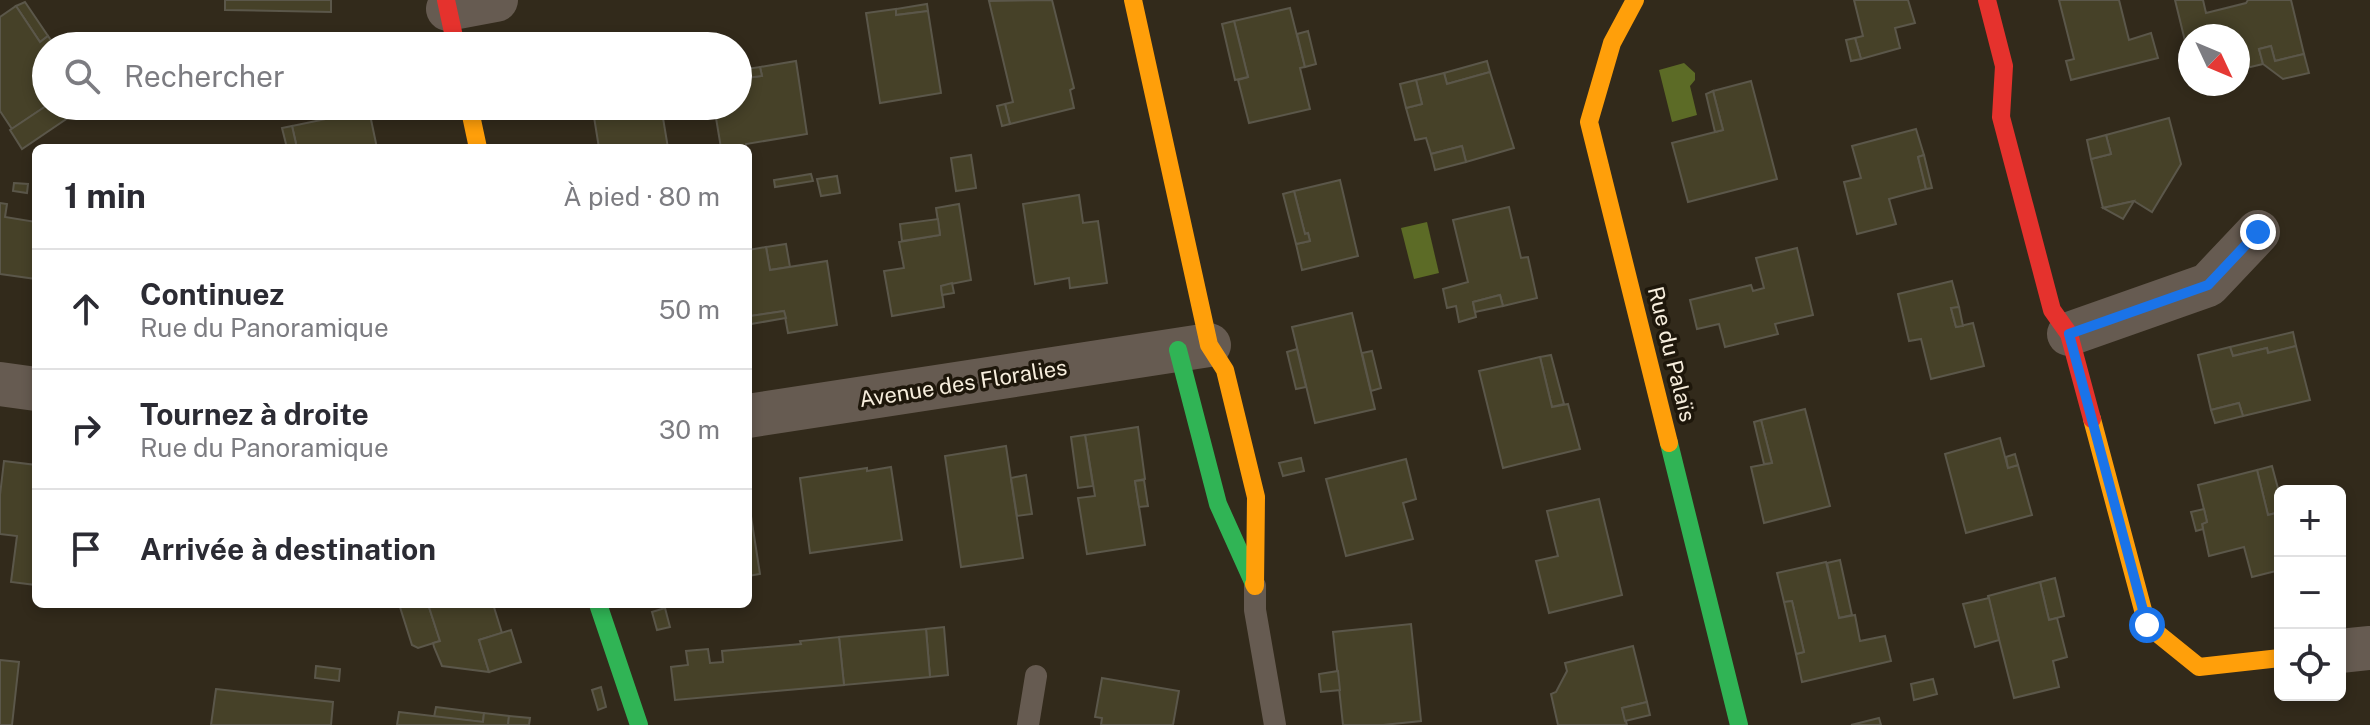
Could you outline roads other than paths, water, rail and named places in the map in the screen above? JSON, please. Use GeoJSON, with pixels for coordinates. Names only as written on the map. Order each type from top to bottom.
{"type":"FeatureCollection","features":[{"type":"Feature","properties":{"kind":"street"},"geometry":{"type":"LineString","coordinates":[[450,18],[496,0]]}},
{"type":"Feature","properties":{"kind":"street"},"geometry":{"type":"LineString","coordinates":[[1133,0],[1194,347],[1218,504],[1255,586]]}},
{"type":"Feature","properties":{"kind":"street","name":"Rue du Palaïs"},"geometry":{"type":"LineString","coordinates":[[1635,0],[1612,43],[1589,122],[1739,725]]}},
{"type":"Feature","properties":{"kind":"street"},"geometry":{"type":"LineString","coordinates":[[1987,0],[2004,66],[2001,117],[2052,310],[2069,334],[2147,625],[2199,667],[2274,659]]}},
{"type":"Feature","properties":{"kind":"street"},"geometry":{"type":"LineString","coordinates":[[472,120],[477,144]]}},
{"type":"Feature","properties":{"kind":"street"},"geometry":{"type":"LineString","coordinates":[[2069,334],[2208,285],[2258,232]]}},
{"type":"Feature","properties":{"kind":"street"},"geometry":{"type":"LineString","coordinates":[[1194,347],[1225,370],[1256,497],[1255,586]]}},
{"type":"Feature","properties":{"kind":"street","name":"Avenue des Floralies"},"geometry":{"type":"LineString","coordinates":[[752,415],[1194,347]]}},
{"type":"Feature","properties":{"kind":"street"},"geometry":{"type":"LineString","coordinates":[[0,384],[32,388]]}},
{"type":"Feature","properties":{"kind":"street"},"geometry":{"type":"LineString","coordinates":[[599,608],[639,725]]}},
{"type":"Feature","properties":{"kind":"street"},"geometry":{"type":"LineString","coordinates":[[2346,650],[2370,648]]}},
{"type":"Feature","properties":{"kind":"lane"},"geometry":{"type":"LineString","coordinates":[[1255,586],[1255,610],[1275,725]]}},
{"type":"Feature","properties":{"kind":"lane"},"geometry":{"type":"LineString","coordinates":[[1028,725],[1036,676]]}}]}
